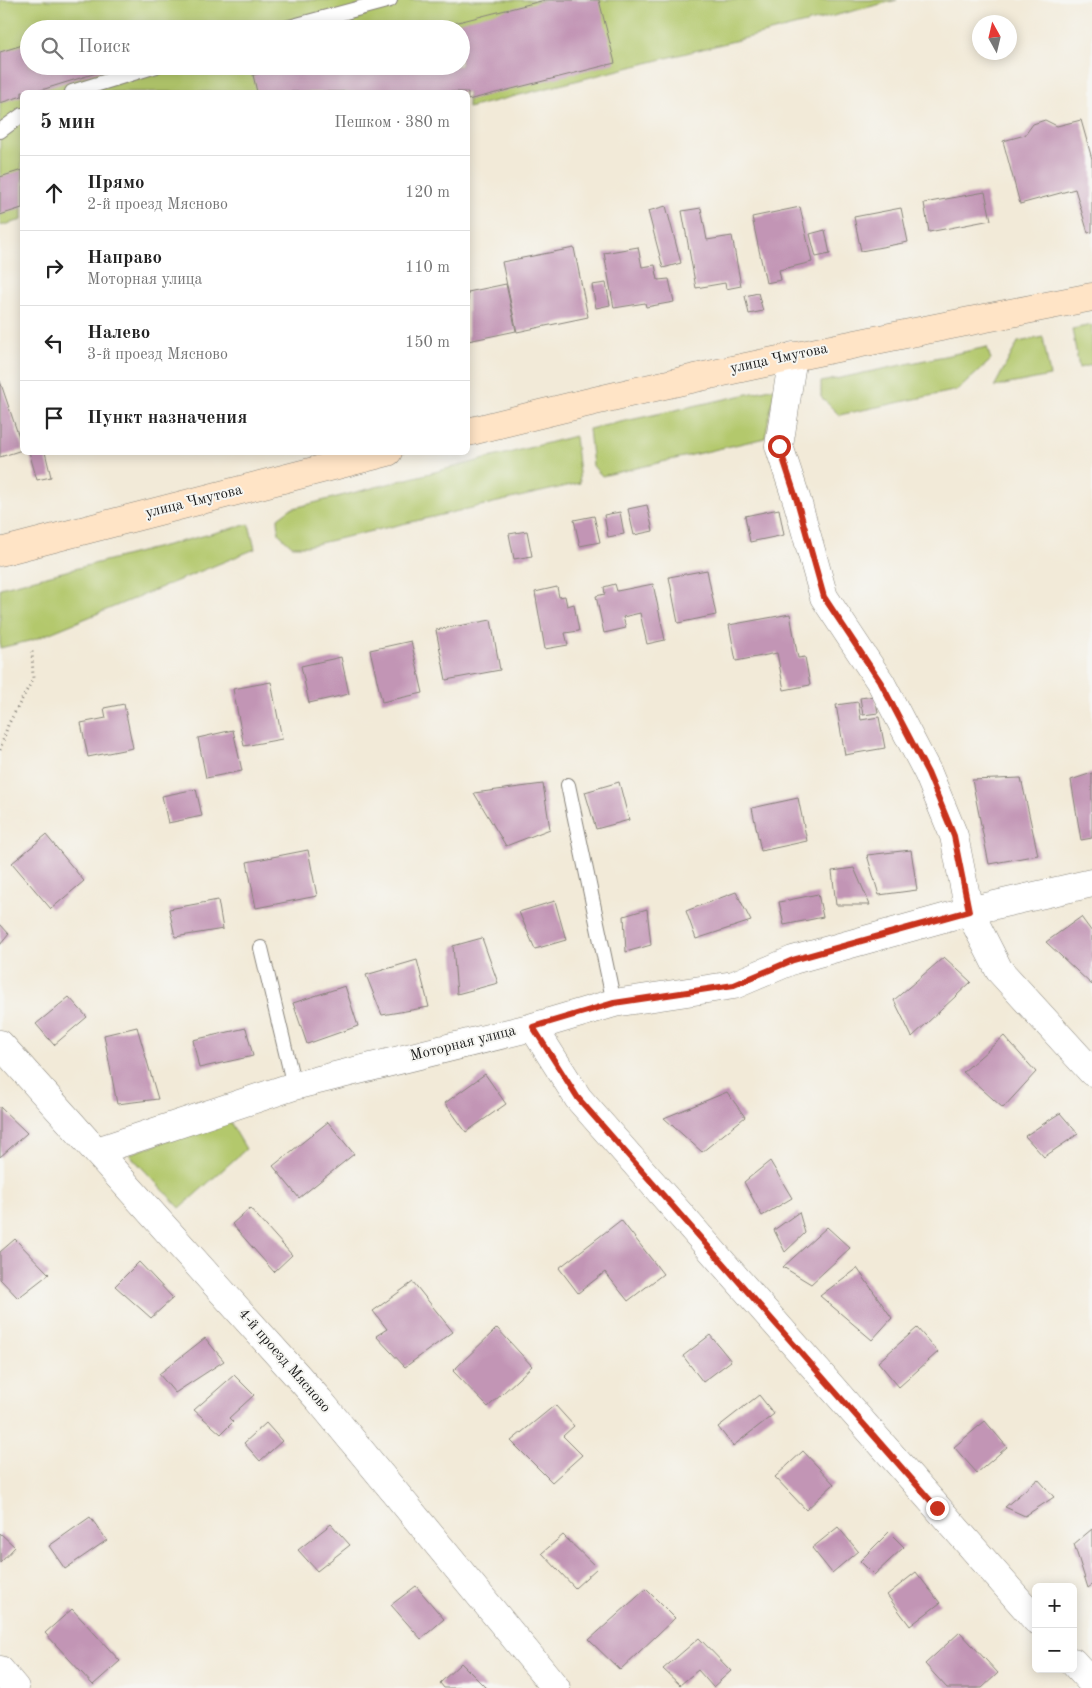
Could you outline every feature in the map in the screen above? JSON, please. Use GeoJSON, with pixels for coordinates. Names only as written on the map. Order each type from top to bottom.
{"type":"FeatureCollection","features":[{"type":"Feature","properties":{"kind":"main road","name":"улица Чмутова"},"geometry":{"type":"LineString","coordinates":[[470,431],[579,404],[793,356],[1092,297]]}},
{"type":"Feature","properties":{"kind":"main road","name":"улица Чмутова"},"geometry":{"type":"LineString","coordinates":[[0,552],[376,455]]}},
{"type":"Feature","properties":{"kind":"street"},"geometry":{"type":"LineString","coordinates":[[793,356],[779,446],[798,504],[824,597],[881,683],[928,773],[954,836],[969,911],[999,970],[1092,1072]]}},
{"type":"Feature","properties":{"kind":"street","name":"Моторная улица"},"geometry":{"type":"LineString","coordinates":[[97,1151],[294,1086],[533,1027],[614,1003],[734,985],[793,960],[969,911],[1092,883]]}},
{"type":"Feature","properties":{"kind":"street"},"geometry":{"type":"LineString","coordinates":[[533,1027],[578,1098],[1032,1615]]}},
{"type":"Feature","properties":{"kind":"street","name":"4-й проезд Мясново"},"geometry":{"type":"LineString","coordinates":[[0,1044],[319,1400],[556,1688]]}},
{"type":"Feature","properties":{"kind":"street"},"geometry":{"type":"LineString","coordinates":[[1077,1666],[1092,1683]]}},
{"type":"Feature","properties":{"kind":"street"},"geometry":{"type":"LineString","coordinates":[[0,1670],[15,1688]]}},
{"type":"Feature","properties":{"kind":"lane"},"geometry":{"type":"LineString","coordinates":[[316,20],[390,0]]}},
{"type":"Feature","properties":{"kind":"lane"},"geometry":{"type":"LineString","coordinates":[[78,90],[127,75]]}},
{"type":"Feature","properties":{"kind":"lane"},"geometry":{"type":"LineString","coordinates":[[0,131],[20,116]]}},
{"type":"Feature","properties":{"kind":"lane"},"geometry":{"type":"LineString","coordinates":[[568,785],[614,1003]]}},
{"type":"Feature","properties":{"kind":"lane"},"geometry":{"type":"LineString","coordinates":[[261,948],[294,1086]]}},
{"type":"Feature","properties":{"kind":"path"},"geometry":{"type":"LineString","coordinates":[[0,750],[8,724],[33,679],[32,650]]}},
{"type":"Feature","properties":{"kind":"green space"},"geometry":{"type":"Polygon","coordinates":[[[0,0],[897,0],[470,107],[470,90],[20,90],[20,221],[0,226],[0,0]]]}},
{"type":"Feature","properties":{"kind":"green space"},"geometry":{"type":"Polygon","coordinates":[[[1092,325],[1092,365],[1079,368],[1072,329],[1092,325]]]}},
{"type":"Feature","properties":{"kind":"green space"},"geometry":{"type":"Polygon","coordinates":[[[1043,337],[1050,376],[994,387],[1018,342],[1043,337]]]}},
{"type":"Feature","properties":{"kind":"green space"},"geometry":{"type":"Polygon","coordinates":[[[987,347],[991,360],[958,390],[839,415],[821,397],[821,382],[987,347]]]}},
{"type":"Feature","properties":{"kind":"green space"},"geometry":{"type":"Polygon","coordinates":[[[775,388],[765,438],[602,476],[593,466],[589,429],[775,388]]]}},
{"type":"Feature","properties":{"kind":"green space"},"geometry":{"type":"Polygon","coordinates":[[[575,436],[580,483],[307,546],[292,546],[279,534],[278,518],[290,509],[575,436]]]}},
{"type":"Feature","properties":{"kind":"green space"},"geometry":{"type":"Polygon","coordinates":[[[249,524],[255,549],[33,640],[0,648],[0,588],[249,524]]]}},
{"type":"Feature","properties":{"kind":"green space"},"geometry":{"type":"Polygon","coordinates":[[[229,1120],[246,1149],[180,1208],[129,1154],[229,1120]]]}},
{"type":"Feature","properties":{"kind":"building"},"geometry":{"type":"Polygon","coordinates":[[[545,0],[599,0],[615,63],[470,99],[470,90],[257,90],[253,75],[470,75],[470,20],[466,20],[545,0]]]}},
{"type":"Feature","properties":{"kind":"building"},"geometry":{"type":"Polygon","coordinates":[[[20,46],[20,75],[90,75],[41,90],[20,90],[20,97],[0,103],[0,52],[20,46]]]}},
{"type":"Feature","properties":{"kind":"building"},"geometry":{"type":"Polygon","coordinates":[[[1045,120],[1057,126],[1081,120],[1092,159],[1092,232],[1088,233],[1075,189],[1020,204],[1003,141],[1025,135],[1033,124],[1045,120]]]}},
{"type":"Feature","properties":{"kind":"building"},"geometry":{"type":"Polygon","coordinates":[[[20,171],[20,209],[0,215],[0,177],[20,171]]]}},
{"type":"Feature","properties":{"kind":"building"},"geometry":{"type":"Polygon","coordinates":[[[985,192],[991,220],[929,232],[924,203],[985,192]]]}},
{"type":"Feature","properties":{"kind":"building"},"geometry":{"type":"Polygon","coordinates":[[[666,206],[681,263],[663,268],[648,211],[666,206]]]}},
{"type":"Feature","properties":{"kind":"building"},"geometry":{"type":"Polygon","coordinates":[[[800,207],[812,262],[779,270],[781,280],[766,283],[752,217],[800,207]]]}},
{"type":"Feature","properties":{"kind":"building"},"geometry":{"type":"Polygon","coordinates":[[[701,208],[707,240],[732,236],[741,286],[726,289],[725,283],[696,288],[682,211],[701,208]]]}},
{"type":"Feature","properties":{"kind":"building"},"geometry":{"type":"Polygon","coordinates":[[[901,208],[908,242],[861,251],[854,217],[901,208]]]}},
{"type":"Feature","properties":{"kind":"building"},"geometry":{"type":"Polygon","coordinates":[[[825,230],[830,254],[816,257],[810,234],[825,230]]]}},
{"type":"Feature","properties":{"kind":"building"},"geometry":{"type":"Polygon","coordinates":[[[638,247],[642,267],[655,265],[658,280],[669,279],[674,302],[646,307],[645,303],[614,308],[604,253],[638,247]]]}},
{"type":"Feature","properties":{"kind":"building"},"geometry":{"type":"Polygon","coordinates":[[[574,248],[588,317],[517,332],[502,262],[574,248]]]}},
{"type":"Feature","properties":{"kind":"building"},"geometry":{"type":"Polygon","coordinates":[[[606,283],[610,305],[596,308],[592,285],[606,283]]]}},
{"type":"Feature","properties":{"kind":"building"},"geometry":{"type":"Polygon","coordinates":[[[506,284],[516,331],[470,341],[470,292],[506,284]]]}},
{"type":"Feature","properties":{"kind":"building"},"geometry":{"type":"Polygon","coordinates":[[[758,293],[763,311],[749,314],[745,296],[758,293]]]}},
{"type":"Feature","properties":{"kind":"building"},"geometry":{"type":"Polygon","coordinates":[[[0,381],[20,440],[20,451],[0,457],[0,381]]]}},
{"type":"Feature","properties":{"kind":"building"},"geometry":{"type":"Polygon","coordinates":[[[30,455],[46,455],[51,477],[37,480],[30,455]]]}},
{"type":"Feature","properties":{"kind":"building"},"geometry":{"type":"Polygon","coordinates":[[[647,505],[653,531],[634,535],[628,509],[647,505]]]}},
{"type":"Feature","properties":{"kind":"building"},"geometry":{"type":"Polygon","coordinates":[[[779,509],[784,535],[750,542],[745,516],[779,509]]]}},
{"type":"Feature","properties":{"kind":"building"},"geometry":{"type":"Polygon","coordinates":[[[620,512],[624,534],[608,537],[604,515],[620,512]]]}},
{"type":"Feature","properties":{"kind":"building"},"geometry":{"type":"Polygon","coordinates":[[[594,516],[600,542],[580,546],[574,520],[594,516]]]}},
{"type":"Feature","properties":{"kind":"building"},"geometry":{"type":"Polygon","coordinates":[[[527,531],[532,556],[514,559],[509,534],[527,531]]]}},
{"type":"Feature","properties":{"kind":"building"},"geometry":{"type":"Polygon","coordinates":[[[707,570],[716,615],[678,623],[669,577],[707,570]]]}},
{"type":"Feature","properties":{"kind":"building"},"geometry":{"type":"Polygon","coordinates":[[[615,584],[617,591],[653,584],[665,640],[647,644],[640,613],[623,617],[626,628],[604,633],[596,596],[605,594],[604,587],[615,584]]]}},
{"type":"Feature","properties":{"kind":"building"},"geometry":{"type":"Polygon","coordinates":[[[557,587],[559,597],[565,596],[567,606],[574,604],[579,631],[565,633],[568,645],[545,649],[535,592],[557,587]]]}},
{"type":"Feature","properties":{"kind":"building"},"geometry":{"type":"Polygon","coordinates":[[[790,614],[798,658],[805,657],[810,685],[784,690],[777,653],[736,661],[729,625],[790,614]]]}},
{"type":"Feature","properties":{"kind":"building"},"geometry":{"type":"Polygon","coordinates":[[[491,620],[500,670],[446,680],[436,630],[491,620]]]}},
{"type":"Feature","properties":{"kind":"building"},"geometry":{"type":"Polygon","coordinates":[[[411,641],[423,693],[382,702],[370,650],[411,641]]]}},
{"type":"Feature","properties":{"kind":"building"},"geometry":{"type":"Polygon","coordinates":[[[341,657],[349,694],[309,703],[301,666],[341,657]]]}},
{"type":"Feature","properties":{"kind":"building"},"geometry":{"type":"Polygon","coordinates":[[[271,682],[282,739],[244,746],[233,689],[271,682]]]}},
{"type":"Feature","properties":{"kind":"building"},"geometry":{"type":"Polygon","coordinates":[[[875,696],[878,713],[863,715],[860,698],[875,696]]]}},
{"type":"Feature","properties":{"kind":"building"},"geometry":{"type":"Polygon","coordinates":[[[858,702],[861,720],[879,717],[885,748],[845,755],[836,705],[858,702]]]}},
{"type":"Feature","properties":{"kind":"building"},"geometry":{"type":"Polygon","coordinates":[[[124,704],[133,748],[88,757],[81,723],[106,718],[104,708],[124,704]]]}},
{"type":"Feature","properties":{"kind":"building"},"geometry":{"type":"Polygon","coordinates":[[[233,730],[242,771],[206,778],[198,738],[233,730]]]}},
{"type":"Feature","properties":{"kind":"building"},"geometry":{"type":"Polygon","coordinates":[[[1092,773],[1092,838],[1081,840],[1071,780],[1092,773]]]}},
{"type":"Feature","properties":{"kind":"building"},"geometry":{"type":"Polygon","coordinates":[[[1021,778],[1038,855],[989,864],[972,780],[1021,778]]]}},
{"type":"Feature","properties":{"kind":"building"},"geometry":{"type":"Polygon","coordinates":[[[619,782],[629,820],[596,829],[585,792],[619,782]]]}},
{"type":"Feature","properties":{"kind":"building"},"geometry":{"type":"Polygon","coordinates":[[[543,784],[550,829],[506,846],[474,793],[543,784]]]}},
{"type":"Feature","properties":{"kind":"building"},"geometry":{"type":"Polygon","coordinates":[[[196,789],[202,816],[168,823],[162,796],[196,789]]]}},
{"type":"Feature","properties":{"kind":"building"},"geometry":{"type":"Polygon","coordinates":[[[798,798],[807,841],[761,851],[752,808],[798,798]]]}},
{"type":"Feature","properties":{"kind":"building"},"geometry":{"type":"Polygon","coordinates":[[[46,835],[84,881],[51,909],[12,863],[46,835]]]}},
{"type":"Feature","properties":{"kind":"building"},"geometry":{"type":"Polygon","coordinates":[[[308,850],[317,896],[256,908],[247,862],[308,850]]]}},
{"type":"Feature","properties":{"kind":"building"},"geometry":{"type":"Polygon","coordinates":[[[911,850],[917,890],[879,895],[867,855],[911,850]]]}},
{"type":"Feature","properties":{"kind":"building"},"geometry":{"type":"Polygon","coordinates":[[[854,868],[870,905],[836,905],[832,871],[854,868]]]}},
{"type":"Feature","properties":{"kind":"building"},"geometry":{"type":"Polygon","coordinates":[[[736,892],[751,921],[696,939],[686,911],[736,892]]]}},
{"type":"Feature","properties":{"kind":"building"},"geometry":{"type":"Polygon","coordinates":[[[818,894],[823,917],[784,925],[779,902],[818,894]]]}},
{"type":"Feature","properties":{"kind":"building"},"geometry":{"type":"Polygon","coordinates":[[[218,900],[223,929],[175,937],[169,909],[218,900]]]}},
{"type":"Feature","properties":{"kind":"building"},"geometry":{"type":"Polygon","coordinates":[[[555,901],[566,940],[535,949],[519,912],[555,901]]]}},
{"type":"Feature","properties":{"kind":"building"},"geometry":{"type":"Polygon","coordinates":[[[647,909],[651,945],[626,952],[624,916],[647,909]]]}},
{"type":"Feature","properties":{"kind":"building"},"geometry":{"type":"Polygon","coordinates":[[[1081,917],[1092,932],[1092,985],[1046,942],[1081,917]]]}},
{"type":"Feature","properties":{"kind":"building"},"geometry":{"type":"Polygon","coordinates":[[[0,924],[9,934],[0,945],[0,924]]]}},
{"type":"Feature","properties":{"kind":"building"},"geometry":{"type":"Polygon","coordinates":[[[482,938],[498,983],[457,994],[453,946],[482,938]]]}},
{"type":"Feature","properties":{"kind":"building"},"geometry":{"type":"Polygon","coordinates":[[[944,957],[971,982],[912,1037],[894,1000],[944,957]]]}},
{"type":"Feature","properties":{"kind":"building"},"geometry":{"type":"Polygon","coordinates":[[[417,960],[429,1007],[382,1015],[366,975],[417,960]]]}},
{"type":"Feature","properties":{"kind":"building"},"geometry":{"type":"Polygon","coordinates":[[[345,986],[358,1026],[307,1044],[293,1003],[345,986]]]}},
{"type":"Feature","properties":{"kind":"building"},"geometry":{"type":"Polygon","coordinates":[[[69,997],[87,1017],[54,1045],[36,1024],[69,997]]]}},
{"type":"Feature","properties":{"kind":"building"},"geometry":{"type":"Polygon","coordinates":[[[137,1027],[158,1099],[117,1104],[104,1035],[137,1027]]]}},
{"type":"Feature","properties":{"kind":"building"},"geometry":{"type":"Polygon","coordinates":[[[246,1028],[253,1056],[199,1068],[193,1040],[246,1028]]]}},
{"type":"Feature","properties":{"kind":"building"},"geometry":{"type":"Polygon","coordinates":[[[1004,1036],[1036,1072],[1003,1108],[963,1072],[1004,1036]]]}},
{"type":"Feature","properties":{"kind":"building"},"geometry":{"type":"Polygon","coordinates":[[[485,1074],[506,1104],[466,1132],[445,1103],[485,1074]]]}},
{"type":"Feature","properties":{"kind":"building"},"geometry":{"type":"Polygon","coordinates":[[[727,1092],[745,1117],[702,1152],[664,1118],[727,1092]]]}},
{"type":"Feature","properties":{"kind":"building"},"geometry":{"type":"Polygon","coordinates":[[[0,1107],[27,1133],[0,1157],[0,1107]]]}},
{"type":"Feature","properties":{"kind":"building"},"geometry":{"type":"Polygon","coordinates":[[[1060,1113],[1078,1134],[1044,1157],[1025,1136],[1060,1113]]]}},
{"type":"Feature","properties":{"kind":"building"},"geometry":{"type":"Polygon","coordinates":[[[328,1122],[354,1154],[299,1198],[273,1166],[328,1122]]]}},
{"type":"Feature","properties":{"kind":"building"},"geometry":{"type":"Polygon","coordinates":[[[770,1161],[792,1198],[762,1216],[744,1182],[770,1161]]]}},
{"type":"Feature","properties":{"kind":"building"},"geometry":{"type":"Polygon","coordinates":[[[250,1208],[292,1255],[274,1272],[232,1224],[250,1208]]]}},
{"type":"Feature","properties":{"kind":"building"},"geometry":{"type":"Polygon","coordinates":[[[799,1212],[805,1233],[785,1252],[774,1230],[799,1212]]]}},
{"type":"Feature","properties":{"kind":"building"},"geometry":{"type":"Polygon","coordinates":[[[621,1220],[663,1274],[628,1301],[605,1272],[578,1293],[559,1268],[621,1220]]]}},
{"type":"Feature","properties":{"kind":"building"},"geometry":{"type":"Polygon","coordinates":[[[827,1227],[850,1248],[811,1284],[783,1267],[827,1227]]]}},
{"type":"Feature","properties":{"kind":"building"},"geometry":{"type":"Polygon","coordinates":[[[15,1239],[49,1274],[18,1298],[0,1279],[0,1252],[15,1239]]]}},
{"type":"Feature","properties":{"kind":"building"},"geometry":{"type":"Polygon","coordinates":[[[139,1262],[173,1298],[151,1318],[115,1286],[139,1262]]]}},
{"type":"Feature","properties":{"kind":"building"},"geometry":{"type":"Polygon","coordinates":[[[857,1268],[892,1318],[872,1340],[820,1296],[857,1268]]]}},
{"type":"Feature","properties":{"kind":"building"},"geometry":{"type":"Polygon","coordinates":[[[413,1282],[453,1332],[405,1367],[376,1336],[387,1329],[373,1311],[413,1282]]]}},
{"type":"Feature","properties":{"kind":"building"},"geometry":{"type":"Polygon","coordinates":[[[497,1328],[532,1366],[488,1407],[453,1371],[497,1328]]]}},
{"type":"Feature","properties":{"kind":"building"},"geometry":{"type":"Polygon","coordinates":[[[917,1328],[938,1352],[899,1387],[878,1362],[917,1328]]]}},
{"type":"Feature","properties":{"kind":"building"},"geometry":{"type":"Polygon","coordinates":[[[710,1335],[731,1361],[703,1382],[683,1356],[710,1335]]]}},
{"type":"Feature","properties":{"kind":"building"},"geometry":{"type":"Polygon","coordinates":[[[205,1338],[224,1361],[175,1393],[159,1374],[205,1338]]]}},
{"type":"Feature","properties":{"kind":"building"},"geometry":{"type":"Polygon","coordinates":[[[234,1375],[254,1395],[229,1418],[233,1422],[221,1434],[194,1410],[234,1375]]]}},
{"type":"Feature","properties":{"kind":"building"},"geometry":{"type":"Polygon","coordinates":[[[759,1395],[774,1414],[733,1446],[718,1427],[759,1395]]]}},
{"type":"Feature","properties":{"kind":"building"},"geometry":{"type":"Polygon","coordinates":[[[555,1405],[574,1426],[563,1436],[582,1455],[552,1482],[511,1441],[555,1405]]]}},
{"type":"Feature","properties":{"kind":"building"},"geometry":{"type":"Polygon","coordinates":[[[985,1421],[1007,1447],[977,1473],[954,1447],[985,1421]]]}},
{"type":"Feature","properties":{"kind":"building"},"geometry":{"type":"Polygon","coordinates":[[[266,1423],[282,1441],[260,1461],[244,1443],[266,1423]]]}},
{"type":"Feature","properties":{"kind":"building"},"geometry":{"type":"Polygon","coordinates":[[[803,1451],[834,1484],[806,1510],[775,1477],[803,1451]]]}},
{"type":"Feature","properties":{"kind":"building"},"geometry":{"type":"Polygon","coordinates":[[[1038,1479],[1054,1497],[1025,1516],[1005,1507],[1038,1479]]]}},
{"type":"Feature","properties":{"kind":"building"},"geometry":{"type":"Polygon","coordinates":[[[90,1517],[107,1540],[65,1569],[49,1546],[90,1517]]]}},
{"type":"Feature","properties":{"kind":"building"},"geometry":{"type":"Polygon","coordinates":[[[331,1524],[350,1545],[317,1571],[298,1550],[331,1524]]]}},
{"type":"Feature","properties":{"kind":"building"},"geometry":{"type":"Polygon","coordinates":[[[838,1527],[858,1551],[832,1573],[812,1548],[838,1527]]]}},
{"type":"Feature","properties":{"kind":"building"},"geometry":{"type":"Polygon","coordinates":[[[1092,1529],[1092,1585],[1088,1588],[1074,1544],[1092,1529]]]}},
{"type":"Feature","properties":{"kind":"building"},"geometry":{"type":"Polygon","coordinates":[[[889,1532],[904,1547],[874,1575],[860,1561],[889,1532]]]}},
{"type":"Feature","properties":{"kind":"building"},"geometry":{"type":"Polygon","coordinates":[[[0,1533],[15,1547],[0,1563],[0,1533]]]}},
{"type":"Feature","properties":{"kind":"building"},"geometry":{"type":"Polygon","coordinates":[[[563,1535],[597,1568],[575,1588],[542,1553],[563,1535]]]}},
{"type":"Feature","properties":{"kind":"building"},"geometry":{"type":"Polygon","coordinates":[[[916,1572],[940,1603],[910,1626],[887,1595],[916,1572]]]}},
{"type":"Feature","properties":{"kind":"building"},"geometry":{"type":"Polygon","coordinates":[[[416,1586],[444,1619],[421,1639],[391,1605],[416,1586]]]}},
{"type":"Feature","properties":{"kind":"building"},"geometry":{"type":"Polygon","coordinates":[[[646,1589],[675,1618],[620,1670],[589,1640],[646,1589]]]}},
{"type":"Feature","properties":{"kind":"building"},"geometry":{"type":"Polygon","coordinates":[[[72,1609],[120,1661],[93,1685],[45,1633],[72,1609]]]}},
{"type":"Feature","properties":{"kind":"building"},"geometry":{"type":"Polygon","coordinates":[[[960,1632],[998,1673],[982,1688],[947,1688],[925,1664],[960,1632]]]}},
{"type":"Feature","properties":{"kind":"building"},"geometry":{"type":"Polygon","coordinates":[[[699,1638],[731,1671],[713,1687],[698,1670],[680,1685],[663,1669],[699,1638]]]}},
{"type":"Feature","properties":{"kind":"building"},"geometry":{"type":"Polygon","coordinates":[[[461,1663],[486,1688],[444,1688],[440,1683],[461,1663]]]}},
{"type":"Feature","properties":{"kind":"route"},"geometry":{"type":"LineString","coordinates":[[779,446],[798,504],[824,597],[881,683],[928,773],[954,836],[969,911],[793,960],[734,985],[614,1003],[533,1027],[578,1098],[937,1508]]}}]}
